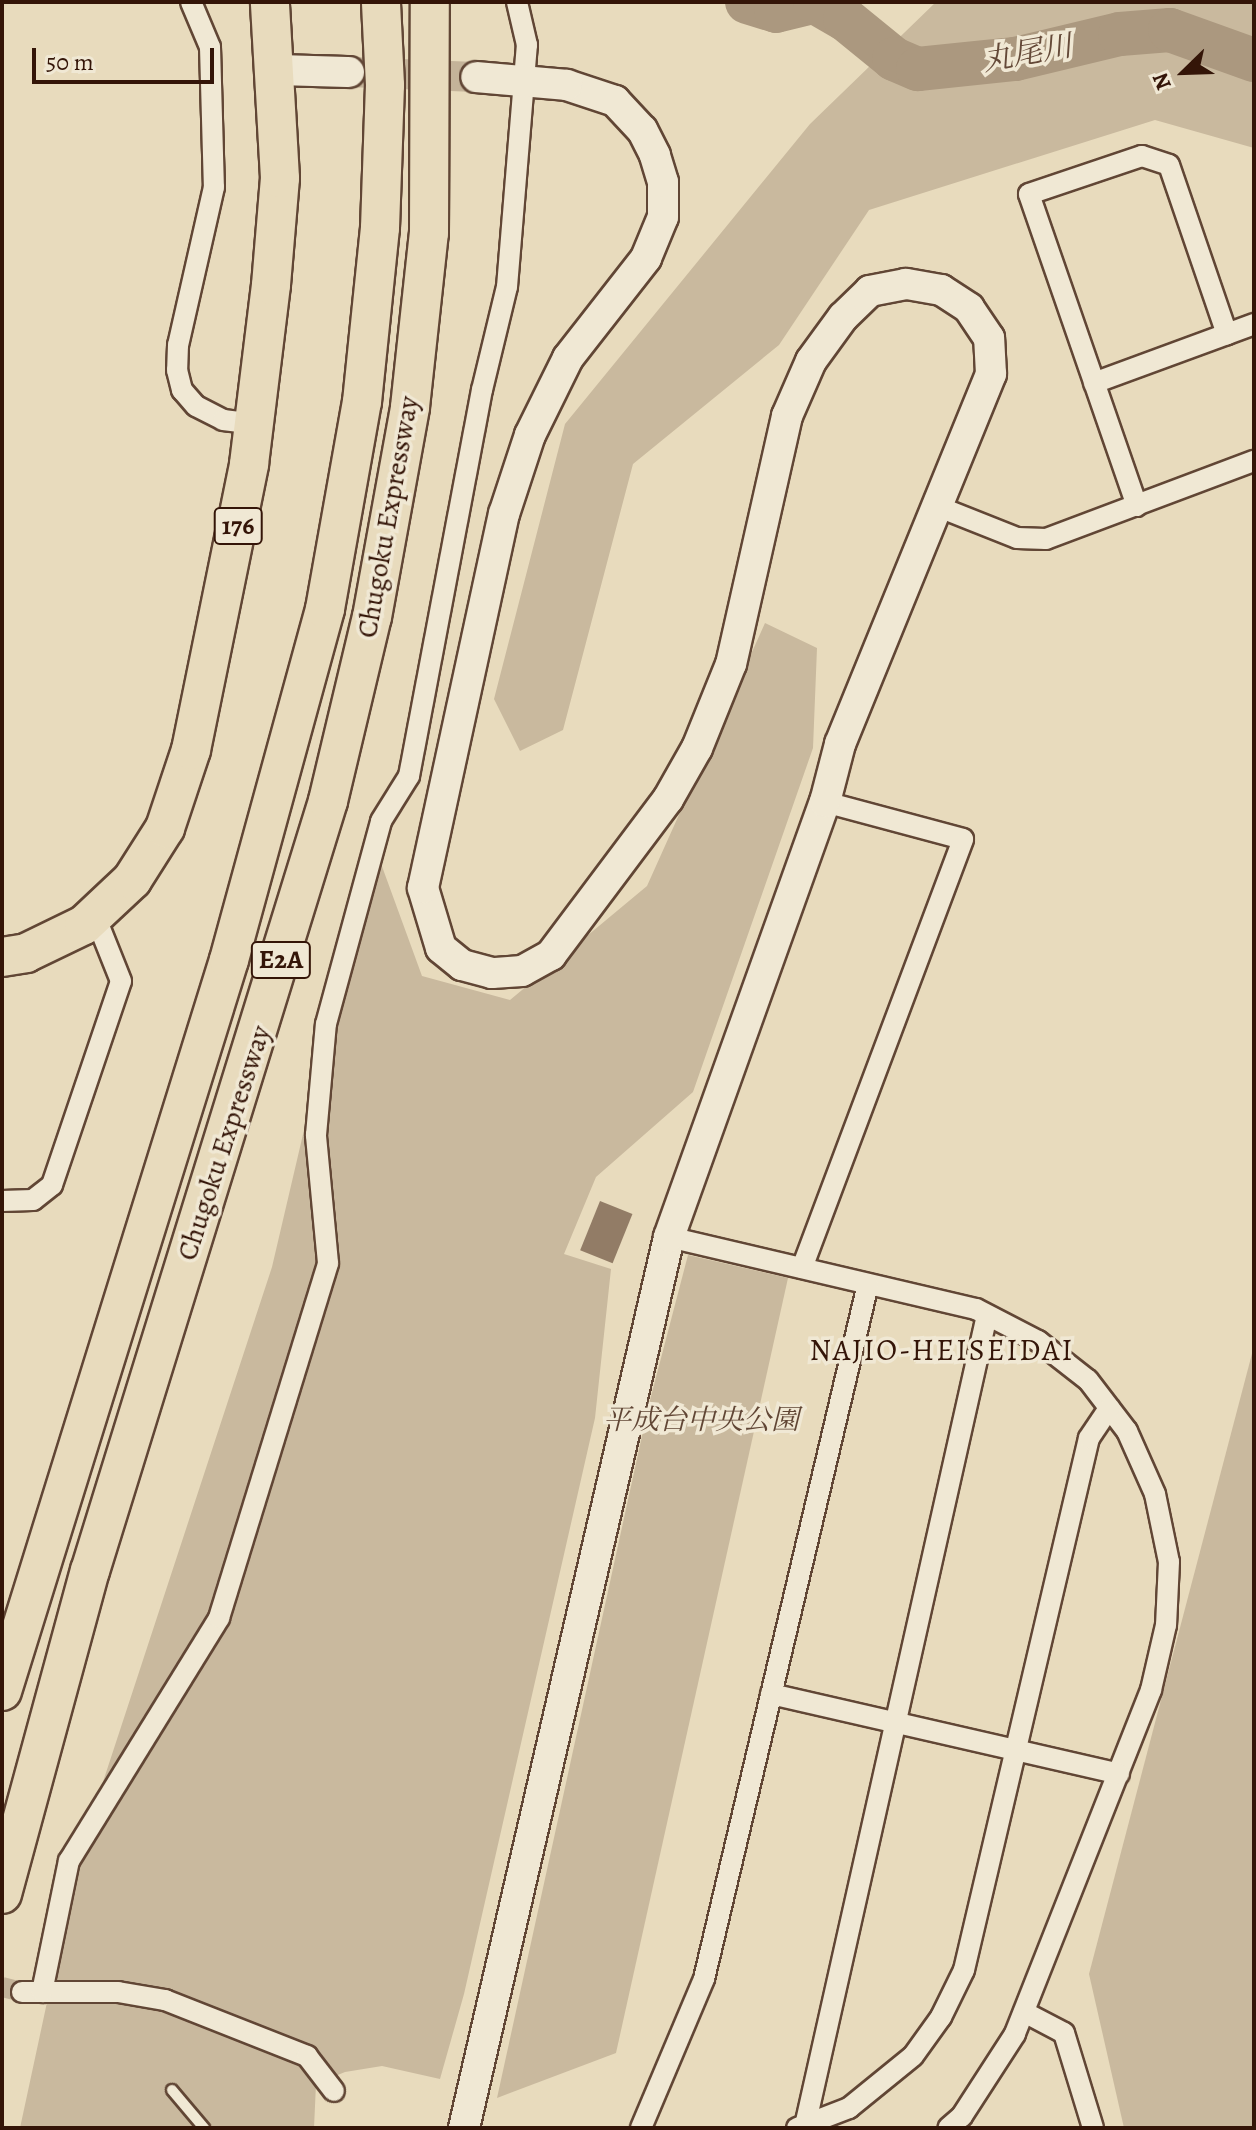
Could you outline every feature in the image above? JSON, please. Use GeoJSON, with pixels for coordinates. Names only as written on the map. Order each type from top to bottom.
{"type":"FeatureCollection","features":[{"type":"Feature","properties":{"kind":"highway","name":"176"},"geometry":{"type":"LineString","coordinates":[[2,957],[54,941],[95,916],[150,856],[191,750],[221,618],[254,424],[280,178],[277,70],[270,2]]}},
{"type":"Feature","properties":{"kind":"highway","name":"Chugoku Expressway"},"geometry":{"type":"LineString","coordinates":[[2,1691],[233,945],[325,609],[362,402],[380,228],[385,85],[381,2]]}},
{"type":"Feature","properties":{"kind":"highway","name":"Chugoku Expressway"},"geometry":{"type":"LineString","coordinates":[[2,1894],[90,1571],[323,816],[372,617],[410,407],[429,233],[430,2]]}},
{"type":"Feature","properties":{"kind":"street"},"geometry":{"type":"LineString","coordinates":[[191,2],[210,47],[214,187],[177,370],[182,390],[196,406],[223,420],[254,424]]}},
{"type":"Feature","properties":{"kind":"street"},"geometry":{"type":"LineString","coordinates":[[334,2091],[307,2056],[165,2000],[118,1992],[32,1992],[69,1861],[219,1618],[328,1263],[316,1135],[326,1024],[381,821],[409,776],[482,390],[507,287],[527,45],[517,2]]}},
{"type":"Feature","properties":{"kind":"street"},"geometry":{"type":"LineString","coordinates":[[277,70],[349,72]]}},
{"type":"Feature","properties":{"kind":"street"},"geometry":{"type":"LineString","coordinates":[[464,2128],[669,1237],[825,802],[840,744],[991,374],[989,338],[969,308],[941,290],[906,284],[870,291],[811,361],[787,416],[731,664],[697,748],[668,799],[551,955],[522,971],[492,973],[462,965],[441,948],[423,888],[504,514],[530,435],[568,358],[646,258],[663,217],[663,182],[655,155],[642,130],[615,101],[525,79],[476,77]]}},
{"type":"Feature","properties":{"kind":"street"},"geometry":{"type":"LineString","coordinates":[[1137,506],[1029,194],[1142,156],[1169,165],[1227,334]]}},
{"type":"Feature","properties":{"kind":"street"},"geometry":{"type":"LineString","coordinates":[[1094,383],[1254,324]]}},
{"type":"Feature","properties":{"kind":"street"},"geometry":{"type":"LineString","coordinates":[[939,507],[1017,538],[1046,539],[1254,461]]}},
{"type":"Feature","properties":{"kind":"street"},"geometry":{"type":"LineString","coordinates":[[802,1268],[963,839],[825,802]]}},
{"type":"Feature","properties":{"kind":"street"},"geometry":{"type":"LineString","coordinates":[[2,1201],[33,1200],[52,1185],[121,981],[95,916]]}},
{"type":"Feature","properties":{"kind":"street"},"geometry":{"type":"LineString","coordinates":[[669,1237],[987,1315],[1038,1341],[1088,1380],[1127,1431],[1155,1494],[1169,1562],[1166,1625],[1154,1677],[1119,1774],[1024,2012],[962,2116],[948,2128]]}},
{"type":"Feature","properties":{"kind":"street"},"geometry":{"type":"LineString","coordinates":[[647,2126],[704,1979],[868,1284]]}},
{"type":"Feature","properties":{"kind":"street"},"geometry":{"type":"LineString","coordinates":[[801,2127],[987,1315]]}},
{"type":"Feature","properties":{"kind":"street"},"geometry":{"type":"LineString","coordinates":[[801,2127],[849,2108],[884,2083],[913,2056],[941,2017],[964,1970],[1089,1438],[1109,1408]]}},
{"type":"Feature","properties":{"kind":"street"},"geometry":{"type":"LineString","coordinates":[[771,1694],[1119,1774]]}},
{"type":"Feature","properties":{"kind":"street"},"geometry":{"type":"LineString","coordinates":[[1024,2012],[1064,2033],[1093,2128]]}},
{"type":"Feature","properties":{"kind":"lane"},"geometry":{"type":"LineString","coordinates":[[172,2090],[204,2128]]}},
{"type":"Feature","properties":{"kind":"green space"},"geometry":{"type":"Polygon","coordinates":[[[936,2],[1254,2],[1254,148],[1155,120],[869,210],[779,345],[633,464],[563,730],[520,751],[494,699],[565,424],[810,124],[936,2]]]}},
{"type":"Feature","properties":{"kind":"green space"},"geometry":{"type":"Polygon","coordinates":[[[765,623],[817,648],[813,748],[693,1092],[596,1177],[564,1254],[611,1269],[595,1418],[464,1994],[440,2079],[382,2066],[345,2072],[316,2084],[314,2128],[20,2128],[78,1858],[272,1267],[372,839],[422,976],[510,1000],[647,886],[765,623]]]}},
{"type":"Feature","properties":{"kind":"green space","name":"平成台中央公園"},"geometry":{"type":"Polygon","coordinates":[[[688,1255],[788,1278],[616,2053],[497,2098],[649,1404],[688,1255]]]}},
{"type":"Feature","properties":{"kind":"green space"},"geometry":{"type":"Polygon","coordinates":[[[1254,1346],[1254,2128],[1124,2128],[1089,1974],[1254,1346]]]}},
{"type":"Feature","properties":{"kind":"building"},"geometry":{"type":"Polygon","coordinates":[[[600,1201],[632,1214],[613,1263],[580,1250],[600,1201]]]}},
{"type":"Feature","properties":{"kind":"waterway","name":"丸尾川"},"geometry":{"type":"LineString","coordinates":[[747,2],[776,11],[813,2]]}},
{"type":"Feature","properties":{"kind":"waterway","name":"丸尾川"},"geometry":{"type":"LineString","coordinates":[[815,2],[845,19],[894,59],[918,69],[1015,59],[1120,34],[1170,30],[1254,60]]}},
{"type":"Feature","properties":{"kind":"tunnel"},"geometry":{"type":"LineString","coordinates":[[349,72],[476,77]]}},
{"type":"Feature","properties":{"kind":"tunnel"},"geometry":{"type":"LineString","coordinates":[[2,1987],[22,1992]]}},
{"type":"Feature","properties":{"kind":"district","name":"NAJIO-HEISEIDAI"},"geometry":{"type":"Point","coordinates":[942,1350]}}]}
